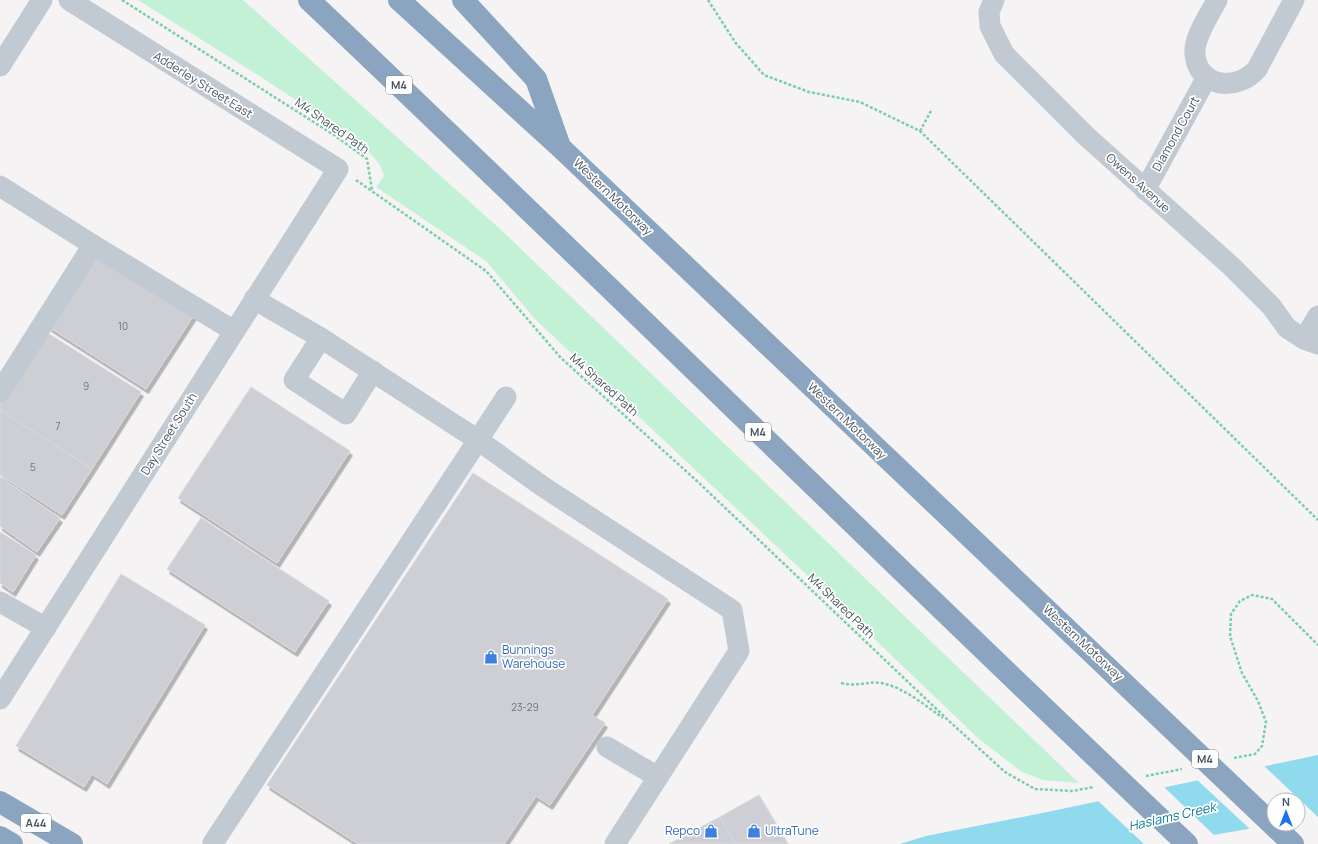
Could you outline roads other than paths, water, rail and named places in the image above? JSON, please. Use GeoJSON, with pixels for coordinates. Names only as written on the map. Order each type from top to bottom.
{"type":"FeatureCollection","features":[{"type":"Feature","properties":{"kind":"highway","name":"M4"},"geometry":{"type":"LineString","coordinates":[[309,0],[506,187],[1027,693],[1187,844]]}},
{"type":"Feature","properties":{"kind":"highway","name":"Western Motorway"},"geometry":{"type":"LineString","coordinates":[[400,0],[560,147],[904,476],[1116,674],[1293,844]]}},
{"type":"Feature","properties":{"kind":"highway"},"geometry":{"type":"LineString","coordinates":[[463,0],[536,79],[560,147]]}},
{"type":"Feature","properties":{"kind":"highway","name":"A44"},"geometry":{"type":"LineString","coordinates":[[0,802],[72,844]]}},
{"type":"Feature","properties":{"kind":"highway","name":"A44"},"geometry":{"type":"LineString","coordinates":[[0,837],[12,844]]}},
{"type":"Feature","properties":{"kind":"street"},"geometry":{"type":"LineString","coordinates":[[0,66],[42,0]]}},
{"type":"Feature","properties":{"kind":"street","name":"Adderley Street East"},"geometry":{"type":"LineString","coordinates":[[68,0],[338,169]]}},
{"type":"Feature","properties":{"kind":"street","name":"Owens Avenue"},"geometry":{"type":"LineString","coordinates":[[994,0],[989,12],[990,26],[1004,54],[1085,135],[1231,266],[1272,308],[1287,328],[1311,342]]}},
{"type":"Feature","properties":{"kind":"street"},"geometry":{"type":"LineString","coordinates":[[1217,0],[1202,29],[1194,52],[1196,62],[1207,77],[1219,83],[1228,85],[1240,82],[1250,76],[1257,69],[1294,0]]}},
{"type":"Feature","properties":{"kind":"street","name":"Diamond Court"},"geometry":{"type":"LineString","coordinates":[[1145,190],[1207,77]]}},
{"type":"Feature","properties":{"kind":"street","name":"Day Street South"},"geometry":{"type":"LineString","coordinates":[[0,699],[338,169]]}},
{"type":"Feature","properties":{"kind":"street"},"geometry":{"type":"LineString","coordinates":[[0,186],[234,331]]}},
{"type":"Feature","properties":{"kind":"street"},"geometry":{"type":"LineString","coordinates":[[0,392],[93,245]]}},
{"type":"Feature","properties":{"kind":"street"},"geometry":{"type":"LineString","coordinates":[[254,299],[321,338],[373,371],[478,440],[542,486],[732,610],[739,652],[615,844]]}},
{"type":"Feature","properties":{"kind":"street"},"geometry":{"type":"LineString","coordinates":[[1311,342],[1318,316]]}},
{"type":"Feature","properties":{"kind":"street"},"geometry":{"type":"LineString","coordinates":[[321,338],[294,380],[346,414],[373,371]]}},
{"type":"Feature","properties":{"kind":"street"},"geometry":{"type":"LineString","coordinates":[[215,844],[213,843],[506,397]]}},
{"type":"Feature","properties":{"kind":"street"},"geometry":{"type":"LineString","coordinates":[[0,602],[46,628]]}},
{"type":"Feature","properties":{"kind":"street"},"geometry":{"type":"LineString","coordinates":[[607,747],[658,777]]}},
{"type":"Feature","properties":{"kind":"water","name":"Haslams Creek"},"geometry":{"type":"Polygon","coordinates":[[[1318,755],[1318,817],[1306,819],[1306,792],[1266,792],[1266,826],[1162,844],[900,844],[926,836],[1318,755]]]}},
{"type":"Feature","properties":{"kind":"place","name":"Bunnings Warehouse"},"geometry":{"type":"Point","coordinates":[491,657]}},
{"type":"Feature","properties":{"kind":"place","name":"Repco"},"geometry":{"type":"Point","coordinates":[711,831]}},
{"type":"Feature","properties":{"kind":"place","name":"UltraTune"},"geometry":{"type":"Point","coordinates":[754,831]}}]}
